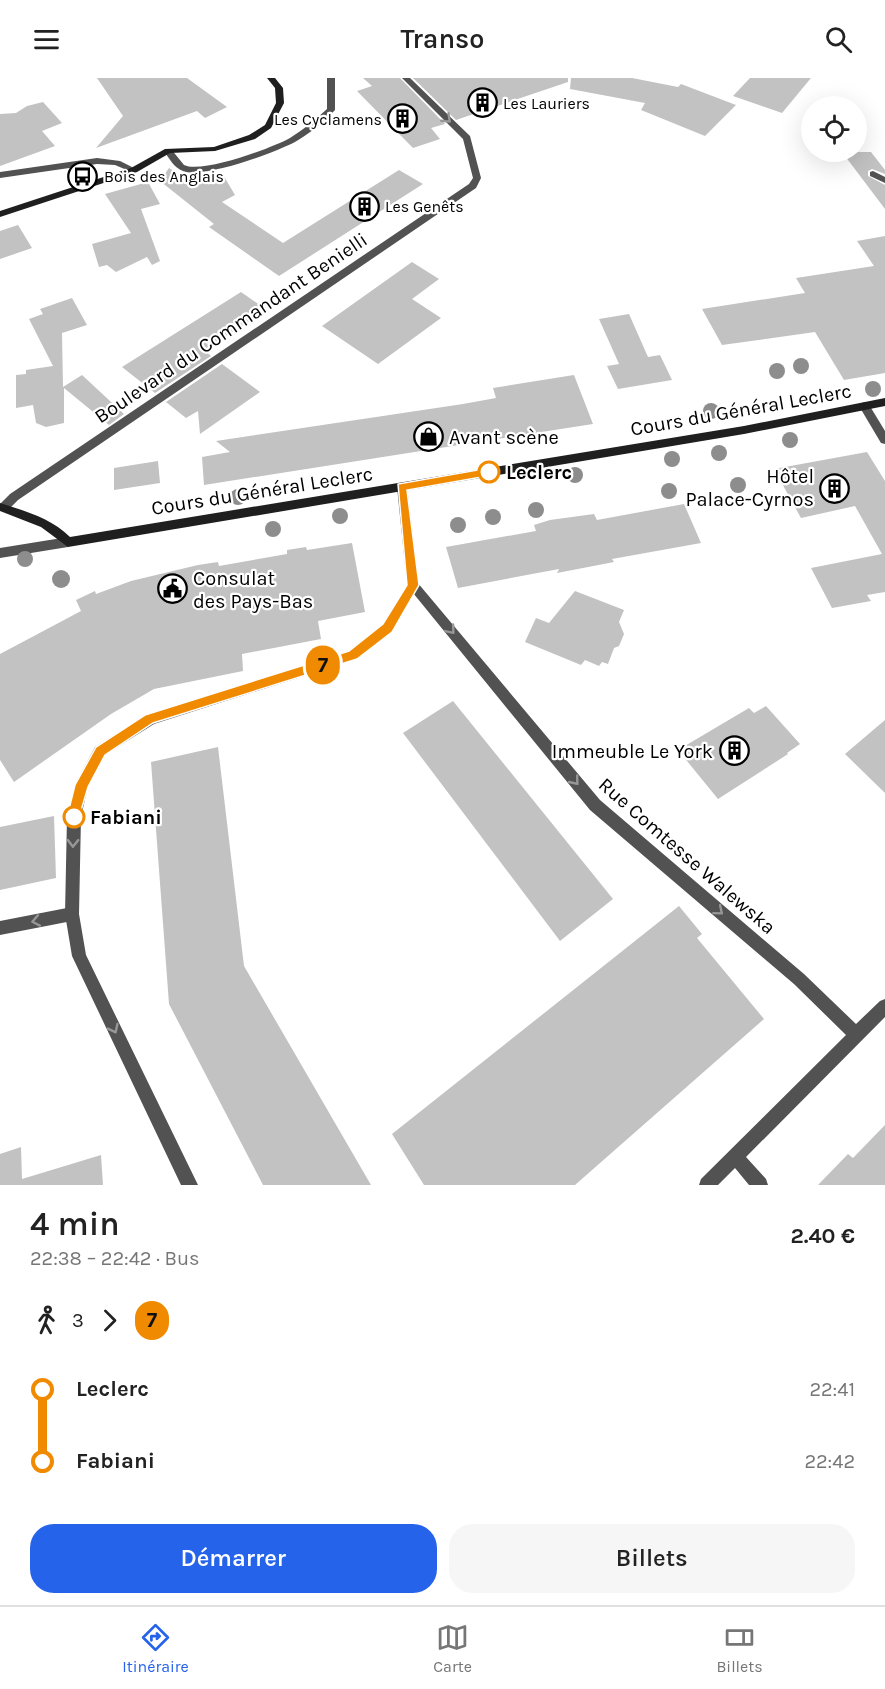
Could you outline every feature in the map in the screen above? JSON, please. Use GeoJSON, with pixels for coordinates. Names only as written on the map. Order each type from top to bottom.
{"type":"FeatureCollection","features":[{"type":"Feature","properties":{"kind":"main road"},"geometry":{"type":"LineString","coordinates":[[0,213],[134,170],[168,151],[215,149],[252,137],[268,126],[280,103],[279,88],[271,78]]}},
{"type":"Feature","properties":{"kind":"main road","name":"Cours du Général Leclerc"},"geometry":{"type":"LineString","coordinates":[[68,542],[744,430],[885,402]]}},
{"type":"Feature","properties":{"kind":"main road"},"geometry":{"type":"LineString","coordinates":[[2,507],[46,523],[58,530],[68,542]]}},
{"type":"Feature","properties":{"kind":"street"},"geometry":{"type":"LineString","coordinates":[[168,151],[178,165],[185,170],[197,171],[239,160],[292,140],[331,110],[331,78]]}},
{"type":"Feature","properties":{"kind":"street","name":"Boulevard du Commandant Benielli"},"geometry":{"type":"LineString","coordinates":[[2,507],[14,496],[473,186],[477,178],[467,138],[406,78]]}},
{"type":"Feature","properties":{"kind":"street"},"geometry":{"type":"LineString","coordinates":[[0,175],[97,161],[117,163],[134,170]]}},
{"type":"Feature","properties":{"kind":"street"},"geometry":{"type":"LineString","coordinates":[[873,174],[885,180]]}},
{"type":"Feature","properties":{"kind":"street"},"geometry":{"type":"LineString","coordinates":[[864,406],[885,440]]}},
{"type":"Feature","properties":{"kind":"street"},"geometry":{"type":"LineString","coordinates":[[189,1185],[79,956],[72,914],[74,817],[82,785],[100,751],[150,719],[352,655],[388,628],[413,585],[402,487]]}},
{"type":"Feature","properties":{"kind":"street","name":"Cours du Général Leclerc"},"geometry":{"type":"LineString","coordinates":[[0,553],[68,542]]}},
{"type":"Feature","properties":{"kind":"street","name":"Rue Comtesse Walewska"},"geometry":{"type":"LineString","coordinates":[[413,585],[595,806],[799,979],[856,1034]]}},
{"type":"Feature","properties":{"kind":"street"},"geometry":{"type":"LineString","coordinates":[[0,928],[72,914]]}},
{"type":"Feature","properties":{"kind":"street"},"geometry":{"type":"LineString","coordinates":[[707,1185],[885,1006]]}},
{"type":"Feature","properties":{"kind":"street"},"geometry":{"type":"LineString","coordinates":[[736,1157],[760,1185]]}},
{"type":"Feature","properties":{"kind":"building"},"geometry":{"type":"Polygon","coordinates":[[[97,78],[187,78],[227,107],[205,118],[197,111],[96,148],[123,116],[97,78]]]}},
{"type":"Feature","properties":{"kind":"building","name":"Les Cyclamens"},"geometry":{"type":"Polygon","coordinates":[[[363,78],[400,78],[445,124],[431,128],[440,139],[413,148],[357,91],[372,86],[363,78]]]}},
{"type":"Feature","properties":{"kind":"building","name":"Les Lauriers"},"geometry":{"type":"Polygon","coordinates":[[[413,78],[568,78],[568,82],[456,120],[413,78]]]}},
{"type":"Feature","properties":{"kind":"building"},"geometry":{"type":"Polygon","coordinates":[[[571,78],[632,78],[678,87],[681,84],[736,105],[705,136],[641,110],[645,103],[570,89],[571,78]]]}},
{"type":"Feature","properties":{"kind":"building"},"geometry":{"type":"Polygon","coordinates":[[[750,78],[811,78],[782,113],[733,96],[750,78]]]}},
{"type":"Feature","properties":{"kind":"building"},"geometry":{"type":"Polygon","coordinates":[[[43,102],[62,123],[42,131],[55,146],[0,166],[0,114],[16,113],[27,106],[43,102]]]}},
{"type":"Feature","properties":{"kind":"building"},"geometry":{"type":"Polygon","coordinates":[[[867,152],[871,152],[885,170],[885,174],[872,169],[868,171],[868,176],[885,185],[885,209],[850,162],[867,162],[867,152]]]}},
{"type":"Feature","properties":{"kind":"building"},"geometry":{"type":"Polygon","coordinates":[[[169,168],[190,181],[222,173],[235,195],[222,202],[283,243],[399,170],[423,184],[279,276],[209,227],[214,224],[160,181],[169,168]]]}},
{"type":"Feature","properties":{"kind":"building"},"geometry":{"type":"Polygon","coordinates":[[[148,182],[160,204],[141,209],[160,261],[152,265],[147,257],[116,272],[107,265],[99,267],[92,244],[131,233],[105,194],[148,182]]]}},
{"type":"Feature","properties":{"kind":"building"},"geometry":{"type":"Polygon","coordinates":[[[18,225],[32,248],[0,259],[0,231],[18,225]]]}},
{"type":"Feature","properties":{"kind":"building"},"geometry":{"type":"Polygon","coordinates":[[[885,236],[885,373],[844,380],[815,332],[722,345],[702,309],[805,293],[796,278],[874,266],[857,241],[885,236]]]}},
{"type":"Feature","properties":{"kind":"building"},"geometry":{"type":"Polygon","coordinates":[[[412,262],[439,279],[412,299],[441,318],[378,364],[322,326],[412,262]]]}},
{"type":"Feature","properties":{"kind":"building"},"geometry":{"type":"Polygon","coordinates":[[[241,292],[267,310],[204,350],[211,356],[155,393],[122,367],[241,292]]]}},
{"type":"Feature","properties":{"kind":"building"},"geometry":{"type":"Polygon","coordinates":[[[72,298],[87,325],[62,333],[63,387],[82,375],[124,414],[109,425],[64,388],[64,423],[46,427],[36,423],[33,405],[16,408],[16,375],[26,374],[26,370],[53,366],[29,319],[43,314],[40,309],[72,298]]]}},
{"type":"Feature","properties":{"kind":"building"},"geometry":{"type":"Polygon","coordinates":[[[629,314],[648,357],[660,355],[672,380],[618,389],[607,366],[619,364],[599,319],[629,314]]]}},
{"type":"Feature","properties":{"kind":"building"},"geometry":{"type":"Polygon","coordinates":[[[222,364],[260,392],[200,434],[198,411],[186,418],[166,402],[222,364]]]}},
{"type":"Feature","properties":{"kind":"building"},"geometry":{"type":"Polygon","coordinates":[[[574,375],[593,424],[204,485],[202,457],[230,452],[216,441],[496,398],[493,388],[574,375]]]}},
{"type":"Feature","properties":{"kind":"building"},"geometry":{"type":"Polygon","coordinates":[[[867,452],[885,481],[885,592],[867,595],[871,601],[832,608],[811,568],[882,554],[855,506],[801,518],[774,469],[867,452]]]}},
{"type":"Feature","properties":{"kind":"building"},"geometry":{"type":"Polygon","coordinates":[[[158,461],[160,483],[114,490],[114,468],[158,461]]]}},
{"type":"Feature","properties":{"kind":"building"},"geometry":{"type":"Polygon","coordinates":[[[684,504],[701,543],[612,559],[614,562],[557,573],[559,569],[458,588],[446,547],[536,531],[534,525],[550,520],[594,514],[597,520],[684,504]]]}},
{"type":"Feature","properties":{"kind":"building"},"geometry":{"type":"Polygon","coordinates":[[[352,543],[365,612],[318,621],[321,639],[242,654],[243,671],[154,689],[111,714],[14,782],[0,760],[0,654],[81,611],[76,600],[95,591],[96,594],[131,581],[198,565],[218,562],[219,566],[287,554],[287,550],[306,547],[307,550],[352,543]]]}},
{"type":"Feature","properties":{"kind":"building"},"geometry":{"type":"Polygon","coordinates":[[[575,591],[624,610],[619,622],[624,634],[619,646],[614,648],[608,664],[602,662],[599,666],[585,660],[581,665],[525,642],[536,618],[549,623],[575,591]]]}},
{"type":"Feature","properties":{"kind":"building"},"geometry":{"type":"Polygon","coordinates":[[[453,701],[613,899],[560,941],[403,733],[453,701]]]}},
{"type":"Feature","properties":{"kind":"building","name":"Immeuble Le York"},"geometry":{"type":"Polygon","coordinates":[[[766,706],[800,744],[718,799],[678,750],[749,708],[754,713],[766,706]]]}},
{"type":"Feature","properties":{"kind":"building"},"geometry":{"type":"Polygon","coordinates":[[[885,720],[885,793],[845,754],[885,720]]]}},
{"type":"Feature","properties":{"kind":"building"},"geometry":{"type":"Polygon","coordinates":[[[218,747],[244,966],[371,1185],[263,1185],[169,1004],[151,762],[218,747]]]}},
{"type":"Feature","properties":{"kind":"building"},"geometry":{"type":"Polygon","coordinates":[[[54,816],[56,878],[0,890],[0,827],[54,816]]]}},
{"type":"Feature","properties":{"kind":"building"},"geometry":{"type":"Polygon","coordinates":[[[679,906],[702,934],[697,938],[764,1019],[575,1185],[424,1185],[392,1134],[679,906]]]}},
{"type":"Feature","properties":{"kind":"building"},"geometry":{"type":"Polygon","coordinates":[[[885,1125],[885,1185],[818,1185],[848,1154],[853,1158],[885,1125]]]}},
{"type":"Feature","properties":{"kind":"building"},"geometry":{"type":"Polygon","coordinates":[[[21,1147],[22,1179],[101,1155],[103,1185],[0,1185],[0,1154],[21,1147]]]}},
{"type":"Feature","properties":{"kind":"bus line","name":"7"},"geometry":{"type":"LineString","coordinates":[[74,817],[82,785],[100,751],[150,719],[352,655],[388,628],[413,585],[402,487],[489,472]]}},
{"type":"Feature","properties":{"kind":"place","name":"Les Lauriers"},"geometry":{"type":"Point","coordinates":[482,103]}},
{"type":"Feature","properties":{"kind":"place","name":"Les Cyclamens"},"geometry":{"type":"Point","coordinates":[403,119]}},
{"type":"Feature","properties":{"kind":"place","name":"Bois des Anglais"},"geometry":{"type":"Point","coordinates":[83,176]}},
{"type":"Feature","properties":{"kind":"place","name":"Les Genêts"},"geometry":{"type":"Point","coordinates":[364,206]}},
{"type":"Feature","properties":{"kind":"place","name":"Avant scène"},"geometry":{"type":"Point","coordinates":[428,437]}},
{"type":"Feature","properties":{"kind":"place","name":"Leclerc"},"geometry":{"type":"Point","coordinates":[489,472]}},
{"type":"Feature","properties":{"kind":"place","name":"Hôtel Palace-Cyrnos"},"geometry":{"type":"Point","coordinates":[835,488]}},
{"type":"Feature","properties":{"kind":"place","name":"Consulat des Pays-Bas"},"geometry":{"type":"Point","coordinates":[172,589]}},
{"type":"Feature","properties":{"kind":"place","name":"Immeuble Le York"},"geometry":{"type":"Point","coordinates":[734,751]}},
{"type":"Feature","properties":{"kind":"place","name":"Fabiani"},"geometry":{"type":"Point","coordinates":[74,817]}}]}
